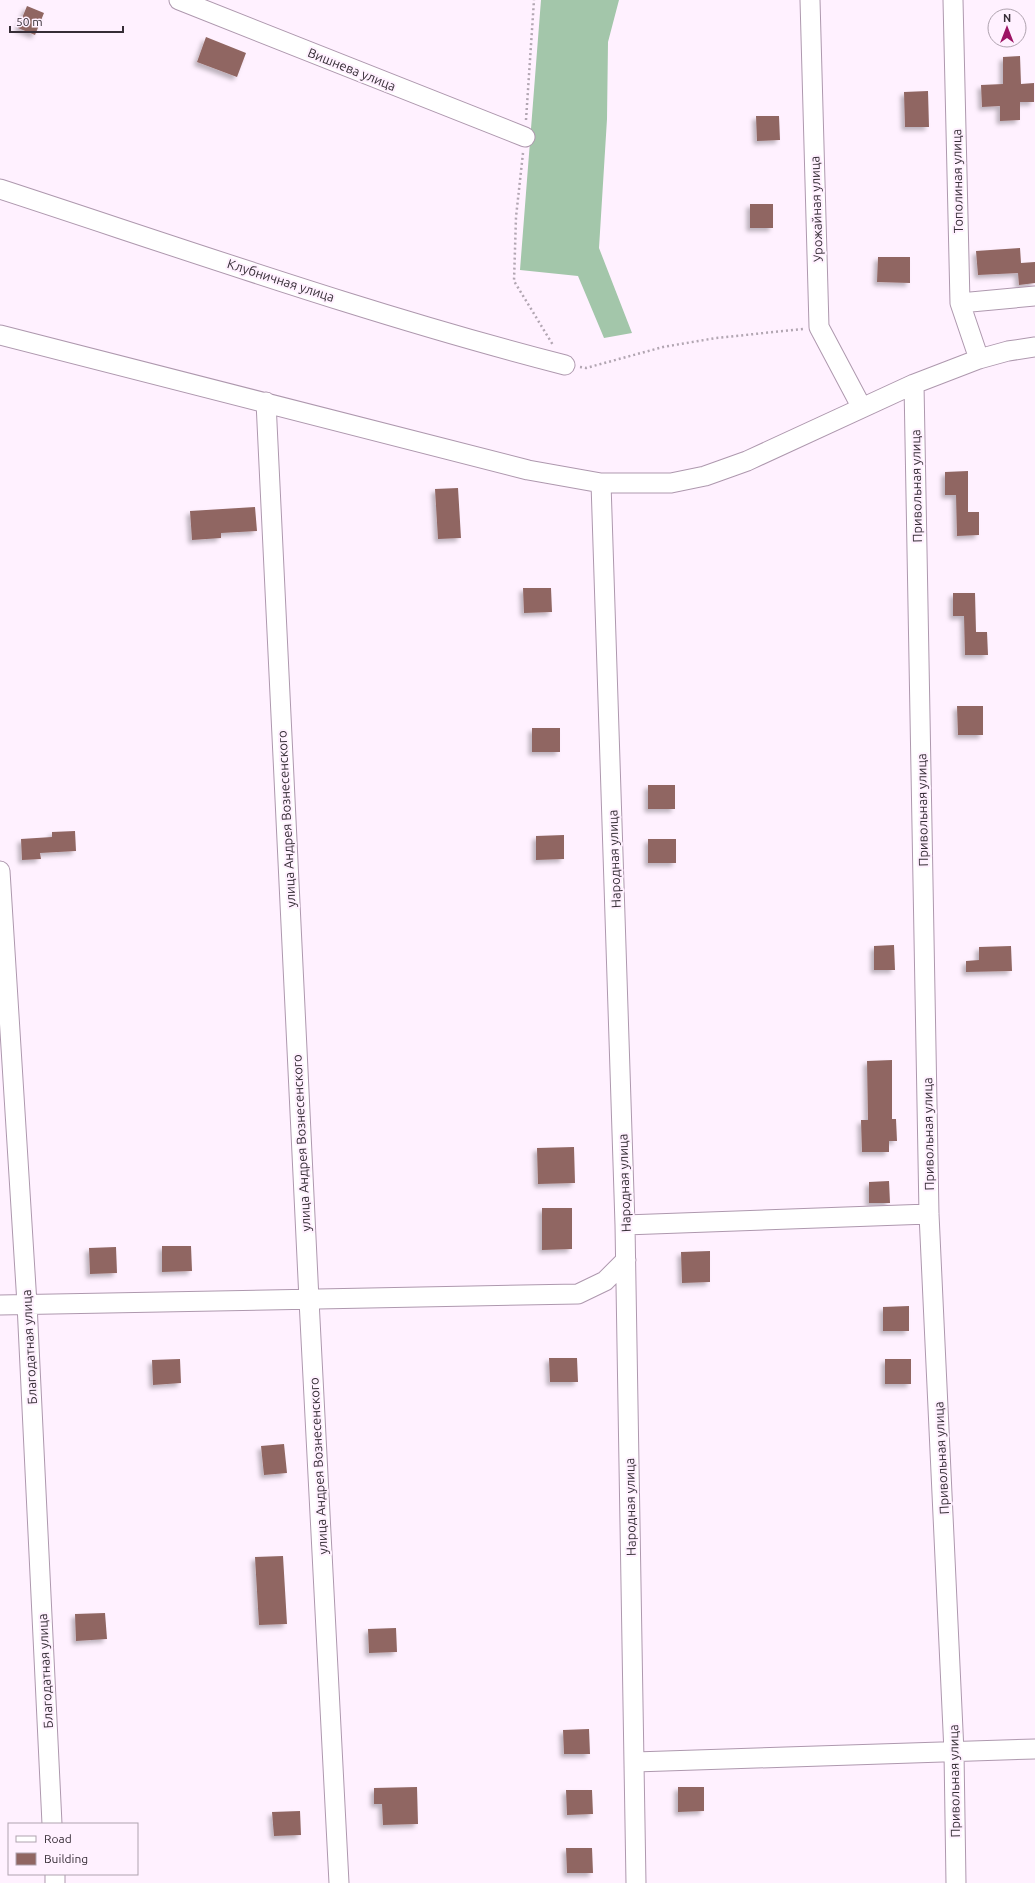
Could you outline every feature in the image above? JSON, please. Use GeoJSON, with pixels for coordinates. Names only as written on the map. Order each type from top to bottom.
{"type":"FeatureCollection","features":[{"type":"Feature","properties":{"kind":"street","name":"Вишнева улица"},"geometry":{"type":"LineString","coordinates":[[180,0],[525,137]]}},
{"type":"Feature","properties":{"kind":"street","name":"Урожайная улица"},"geometry":{"type":"LineString","coordinates":[[810,0],[819,327],[862,408]]}},
{"type":"Feature","properties":{"kind":"street","name":"Тополиная улица"},"geometry":{"type":"LineString","coordinates":[[953,0],[960,304],[979,359]]}},
{"type":"Feature","properties":{"kind":"street","name":"Клубничная улица"},"geometry":{"type":"LineString","coordinates":[[0,188],[251,271],[466,338],[565,365]]}},
{"type":"Feature","properties":{"kind":"street"},"geometry":{"type":"LineString","coordinates":[[960,304],[1035,296]]}},
{"type":"Feature","properties":{"kind":"street"},"geometry":{"type":"LineString","coordinates":[[0,335],[528,470],[601,483],[671,483],[705,476],[746,462],[914,384],[979,359],[1008,351],[1035,347]]}},
{"type":"Feature","properties":{"kind":"street","name":"Привольная улица"},"geometry":{"type":"LineString","coordinates":[[914,384],[930,1214],[954,1752],[956,1883]]}},
{"type":"Feature","properties":{"kind":"street","name":"улица Андрея Вознесенского"},"geometry":{"type":"LineString","coordinates":[[266,402],[309,1300],[339,1883]]}},
{"type":"Feature","properties":{"kind":"street","name":"Народная улица"},"geometry":{"type":"LineString","coordinates":[[601,483],[626,1260],[636,1883]]}},
{"type":"Feature","properties":{"kind":"street","name":"Благодатная улица"},"geometry":{"type":"LineString","coordinates":[[0,871],[26,1304],[52,1823]]}},
{"type":"Feature","properties":{"kind":"street"},"geometry":{"type":"LineString","coordinates":[[625,1224],[930,1214]]}},
{"type":"Feature","properties":{"kind":"street"},"geometry":{"type":"LineString","coordinates":[[0,1305],[578,1294],[605,1281],[626,1260]]}},
{"type":"Feature","properties":{"kind":"street"},"geometry":{"type":"LineString","coordinates":[[635,1762],[1035,1749]]}},
{"type":"Feature","properties":{"kind":"path"},"geometry":{"type":"LineString","coordinates":[[534,0],[525,137],[516,217],[514,281],[565,365],[586,368],[663,347],[716,338],[819,327]]}},
{"type":"Feature","properties":{"kind":"green space"},"geometry":{"type":"Polygon","coordinates":[[[541,0],[619,0],[608,42],[607,119],[599,248],[632,333],[604,338],[578,276],[520,270],[541,0]]]}},
{"type":"Feature","properties":{"kind":"building"},"geometry":{"type":"Polygon","coordinates":[[[27,6],[44,13],[35,35],[18,28],[27,6]]]}},
{"type":"Feature","properties":{"kind":"building"},"geometry":{"type":"Polygon","coordinates":[[[206,37],[246,53],[237,77],[197,62],[206,37]]]}},
{"type":"Feature","properties":{"kind":"building"},"geometry":{"type":"Polygon","coordinates":[[[1020,56],[1021,84],[1034,83],[1034,102],[1020,102],[1020,120],[1000,121],[1000,106],[982,107],[981,85],[1003,84],[1003,57],[1020,56]]]}},
{"type":"Feature","properties":{"kind":"building"},"geometry":{"type":"Polygon","coordinates":[[[928,91],[929,127],[905,127],[904,92],[928,91]]]}},
{"type":"Feature","properties":{"kind":"building"},"geometry":{"type":"Polygon","coordinates":[[[756,116],[779,116],[780,140],[757,141],[756,116]]]}},
{"type":"Feature","properties":{"kind":"building"},"geometry":{"type":"Polygon","coordinates":[[[750,204],[773,204],[773,228],[750,228],[750,204]]]}},
{"type":"Feature","properties":{"kind":"building"},"geometry":{"type":"Polygon","coordinates":[[[1020,248],[1021,263],[1035,262],[1035,283],[1019,285],[1018,273],[978,275],[976,251],[1020,248]]]}},
{"type":"Feature","properties":{"kind":"building"},"geometry":{"type":"Polygon","coordinates":[[[878,257],[910,257],[910,283],[877,282],[878,257]]]}},
{"type":"Feature","properties":{"kind":"building"},"geometry":{"type":"Polygon","coordinates":[[[968,471],[968,512],[979,512],[979,535],[957,536],[956,495],[945,495],[945,472],[968,471]]]}},
{"type":"Feature","properties":{"kind":"building"},"geometry":{"type":"Polygon","coordinates":[[[458,488],[461,538],[438,539],[435,489],[458,488]]]}},
{"type":"Feature","properties":{"kind":"building"},"geometry":{"type":"Polygon","coordinates":[[[255,507],[257,531],[221,533],[221,538],[192,540],[190,511],[255,507]]]}},
{"type":"Feature","properties":{"kind":"building"},"geometry":{"type":"Polygon","coordinates":[[[523,588],[551,588],[552,612],[524,613],[523,588]]]}},
{"type":"Feature","properties":{"kind":"building"},"geometry":{"type":"Polygon","coordinates":[[[953,593],[975,593],[976,632],[987,632],[988,655],[965,655],[964,616],[953,616],[953,593]]]}},
{"type":"Feature","properties":{"kind":"building"},"geometry":{"type":"Polygon","coordinates":[[[957,706],[983,706],[983,735],[958,735],[957,706]]]}},
{"type":"Feature","properties":{"kind":"building"},"geometry":{"type":"Polygon","coordinates":[[[532,728],[560,728],[560,752],[532,752],[532,728]]]}},
{"type":"Feature","properties":{"kind":"building"},"geometry":{"type":"Polygon","coordinates":[[[648,785],[675,785],[675,809],[648,809],[648,785]]]}},
{"type":"Feature","properties":{"kind":"building"},"geometry":{"type":"Polygon","coordinates":[[[75,831],[76,851],[40,853],[41,859],[22,860],[21,839],[52,837],[52,832],[75,831]]]}},
{"type":"Feature","properties":{"kind":"building"},"geometry":{"type":"Polygon","coordinates":[[[564,835],[564,859],[536,860],[536,836],[564,835]]]}},
{"type":"Feature","properties":{"kind":"building"},"geometry":{"type":"Polygon","coordinates":[[[648,839],[676,839],[676,863],[648,863],[648,839]]]}},
{"type":"Feature","properties":{"kind":"building"},"geometry":{"type":"Polygon","coordinates":[[[894,945],[895,970],[874,970],[874,946],[894,945]]]}},
{"type":"Feature","properties":{"kind":"building"},"geometry":{"type":"Polygon","coordinates":[[[1011,946],[1012,971],[966,972],[966,961],[979,960],[979,947],[1011,946]]]}},
{"type":"Feature","properties":{"kind":"building"},"geometry":{"type":"Polygon","coordinates":[[[892,1060],[892,1119],[896,1119],[897,1141],[889,1141],[889,1152],[862,1152],[861,1120],[868,1120],[867,1061],[892,1060]]]}},
{"type":"Feature","properties":{"kind":"building"},"geometry":{"type":"Polygon","coordinates":[[[574,1147],[575,1183],[538,1184],[537,1148],[574,1147]]]}},
{"type":"Feature","properties":{"kind":"building"},"geometry":{"type":"Polygon","coordinates":[[[889,1181],[890,1203],[869,1203],[869,1182],[889,1181]]]}},
{"type":"Feature","properties":{"kind":"building"},"geometry":{"type":"Polygon","coordinates":[[[542,1208],[572,1208],[572,1249],[542,1250],[542,1208]]]}},
{"type":"Feature","properties":{"kind":"building"},"geometry":{"type":"Polygon","coordinates":[[[162,1246],[191,1246],[192,1271],[162,1272],[162,1246]]]}},
{"type":"Feature","properties":{"kind":"building"},"geometry":{"type":"Polygon","coordinates":[[[116,1247],[117,1273],[90,1274],[89,1248],[116,1247]]]}},
{"type":"Feature","properties":{"kind":"building"},"geometry":{"type":"Polygon","coordinates":[[[710,1251],[710,1282],[682,1283],[681,1252],[710,1251]]]}},
{"type":"Feature","properties":{"kind":"building"},"geometry":{"type":"Polygon","coordinates":[[[909,1306],[909,1331],[883,1331],[883,1307],[909,1306]]]}},
{"type":"Feature","properties":{"kind":"building"},"geometry":{"type":"Polygon","coordinates":[[[549,1358],[577,1358],[578,1382],[550,1382],[549,1358]]]}},
{"type":"Feature","properties":{"kind":"building"},"geometry":{"type":"Polygon","coordinates":[[[180,1359],[181,1383],[153,1385],[152,1360],[180,1359]]]}},
{"type":"Feature","properties":{"kind":"building"},"geometry":{"type":"Polygon","coordinates":[[[885,1359],[911,1359],[911,1384],[885,1384],[885,1359]]]}},
{"type":"Feature","properties":{"kind":"building"},"geometry":{"type":"Polygon","coordinates":[[[284,1444],[287,1473],[264,1475],[261,1446],[284,1444]]]}},
{"type":"Feature","properties":{"kind":"building"},"geometry":{"type":"Polygon","coordinates":[[[283,1556],[287,1624],[259,1625],[255,1557],[283,1556]]]}},
{"type":"Feature","properties":{"kind":"building"},"geometry":{"type":"Polygon","coordinates":[[[105,1613],[107,1639],[76,1641],[75,1614],[105,1613]]]}},
{"type":"Feature","properties":{"kind":"building"},"geometry":{"type":"Polygon","coordinates":[[[396,1628],[397,1652],[369,1653],[368,1629],[396,1628]]]}},
{"type":"Feature","properties":{"kind":"building"},"geometry":{"type":"Polygon","coordinates":[[[589,1729],[590,1754],[564,1754],[563,1730],[589,1729]]]}},
{"type":"Feature","properties":{"kind":"building"},"geometry":{"type":"Polygon","coordinates":[[[417,1787],[418,1824],[383,1825],[382,1804],[374,1804],[374,1788],[417,1787]]]}},
{"type":"Feature","properties":{"kind":"building"},"geometry":{"type":"Polygon","coordinates":[[[678,1787],[704,1787],[704,1811],[678,1812],[678,1787]]]}},
{"type":"Feature","properties":{"kind":"building"},"geometry":{"type":"Polygon","coordinates":[[[566,1790],[592,1790],[593,1814],[567,1815],[566,1790]]]}},
{"type":"Feature","properties":{"kind":"building"},"geometry":{"type":"Polygon","coordinates":[[[300,1811],[301,1835],[274,1836],[272,1812],[300,1811]]]}},
{"type":"Feature","properties":{"kind":"building"},"geometry":{"type":"Polygon","coordinates":[[[566,1848],[592,1848],[593,1873],[567,1873],[566,1848]]]}}]}
